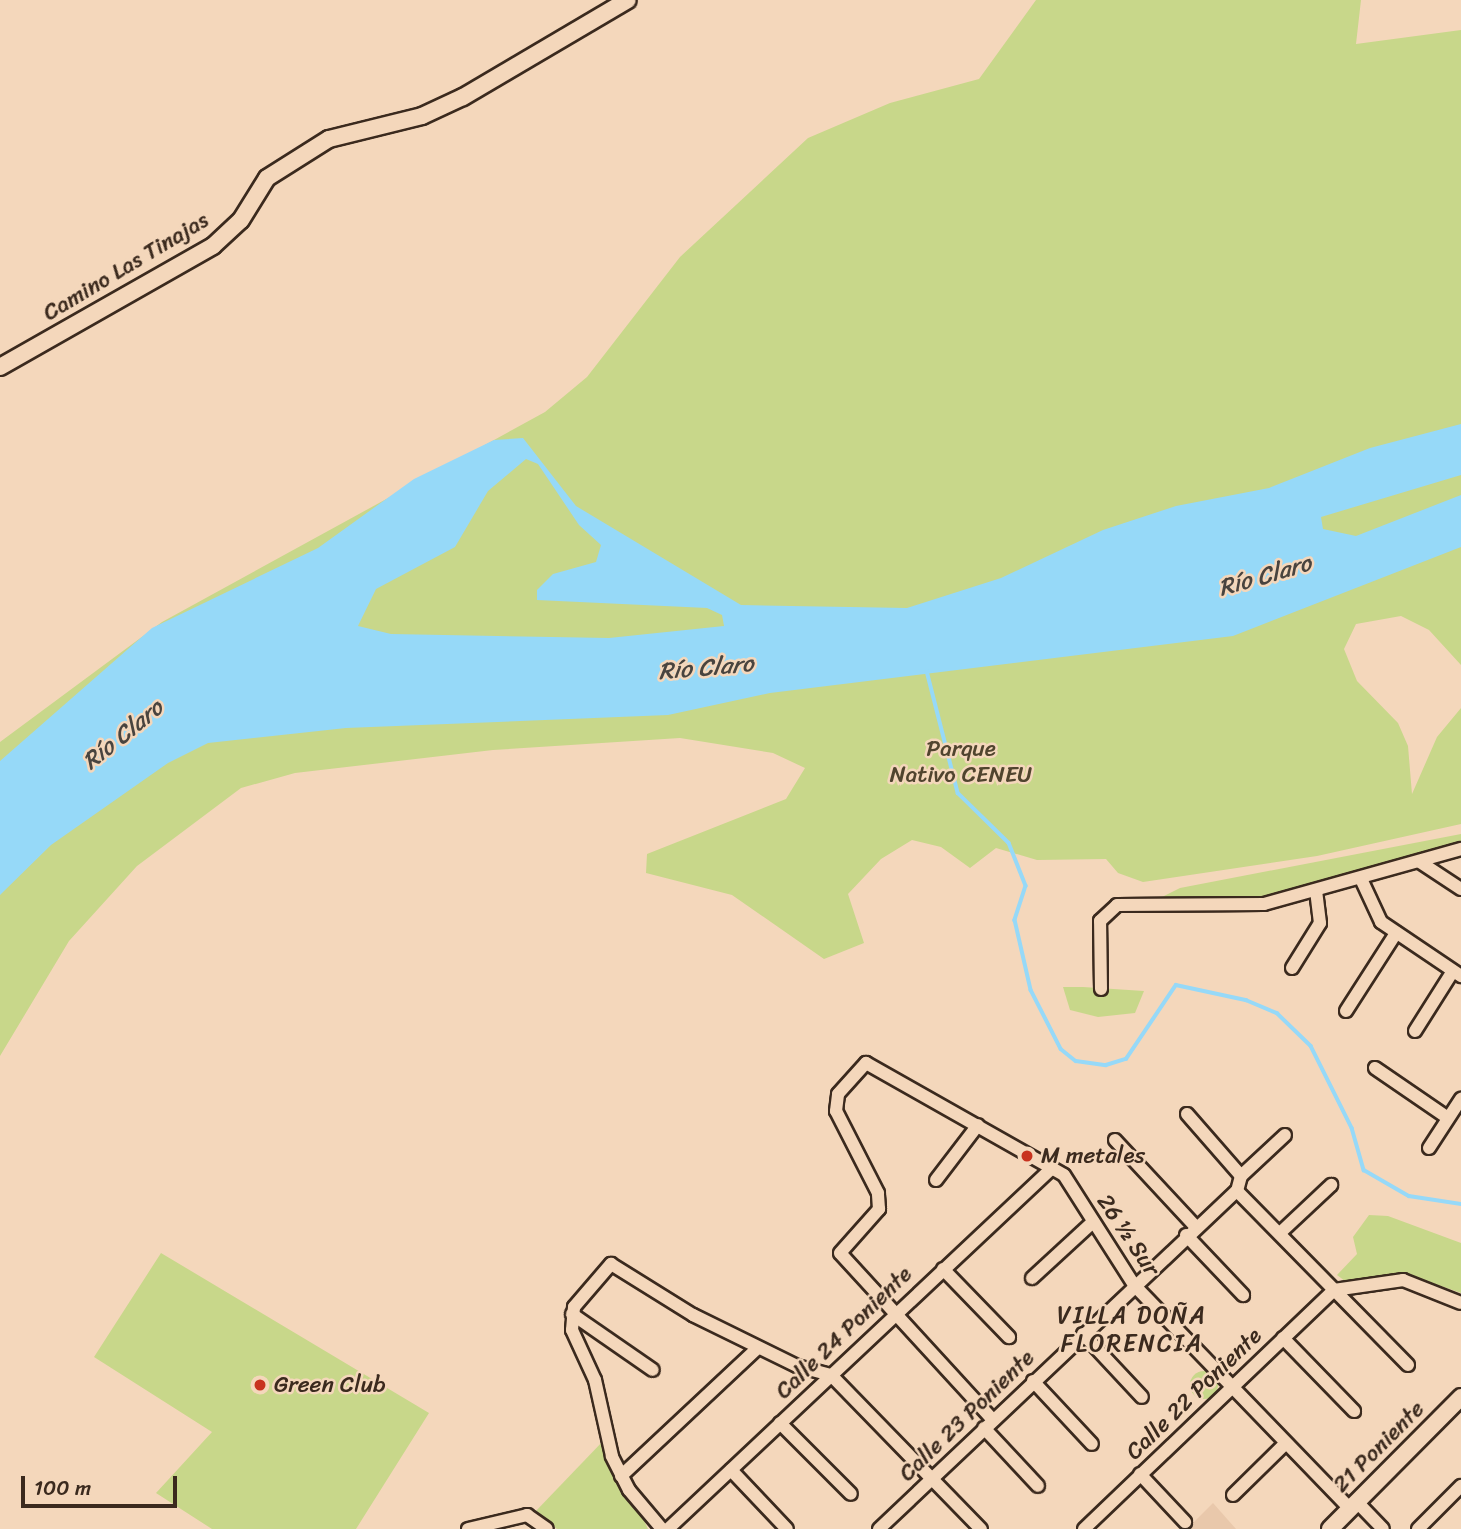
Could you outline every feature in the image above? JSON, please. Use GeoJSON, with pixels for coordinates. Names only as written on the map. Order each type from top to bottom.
{"type":"FeatureCollection","features":[{"type":"Feature","properties":{"kind":"street","name":"Camino Las Tinajas"},"geometry":{"type":"LineString","coordinates":[[0,367],[213,246],[241,220],[267,178],[328,139],[422,116],[463,97],[628,0]]}},
{"type":"Feature","properties":{"kind":"street"},"geometry":{"type":"LineString","coordinates":[[1101,989],[1100,921],[1116,905],[1256,905],[1362,881],[1461,849]]}},
{"type":"Feature","properties":{"kind":"street"},"geometry":{"type":"LineString","coordinates":[[1420,862],[1461,888]]}},
{"type":"Feature","properties":{"kind":"street"},"geometry":{"type":"LineString","coordinates":[[1362,881],[1374,916],[1457,974],[1415,1031]]}},
{"type":"Feature","properties":{"kind":"street"},"geometry":{"type":"LineString","coordinates":[[1292,968],[1320,923],[1316,892]]}},
{"type":"Feature","properties":{"kind":"street"},"geometry":{"type":"LineString","coordinates":[[1346,1011],[1396,933]]}},
{"type":"Feature","properties":{"kind":"street","name":"26 ½ Sur"},"geometry":{"type":"LineString","coordinates":[[894,1314],[840,1254],[879,1209],[878,1193],[836,1111],[838,1094],[866,1063],[1063,1175],[1134,1285],[1286,1443],[1353,1506],[1384,1529]]}},
{"type":"Feature","properties":{"kind":"street"},"geometry":{"type":"LineString","coordinates":[[1374,1068],[1448,1118]]}},
{"type":"Feature","properties":{"kind":"street"},"geometry":{"type":"LineString","coordinates":[[1429,1148],[1461,1099]]}},
{"type":"Feature","properties":{"kind":"street"},"geometry":{"type":"LineString","coordinates":[[1187,1114],[1241,1175]]}},
{"type":"Feature","properties":{"kind":"street"},"geometry":{"type":"LineString","coordinates":[[936,1180],[978,1125]]}},
{"type":"Feature","properties":{"kind":"street"},"geometry":{"type":"LineString","coordinates":[[1285,1135],[1241,1175],[1237,1191],[1281,1232],[1408,1365]]}},
{"type":"Feature","properties":{"kind":"street"},"geometry":{"type":"LineString","coordinates":[[1115,1140],[1243,1295]]}},
{"type":"Feature","properties":{"kind":"street","name":"Calle 24 Poniente"},"geometry":{"type":"LineString","coordinates":[[668,1529],[1050,1170]]}},
{"type":"Feature","properties":{"kind":"street"},"geometry":{"type":"LineString","coordinates":[[1281,1232],[1331,1185]]}},
{"type":"Feature","properties":{"kind":"street","name":"Calle 23 Poniente"},"geometry":{"type":"LineString","coordinates":[[880,1529],[1191,1231],[1237,1191]]}},
{"type":"Feature","properties":{"kind":"street"},"geometry":{"type":"LineString","coordinates":[[1032,1278],[1093,1222]]}},
{"type":"Feature","properties":{"kind":"street"},"geometry":{"type":"LineString","coordinates":[[663,1529],[621,1476],[572,1318],[600,1271],[617,1264],[693,1315],[758,1348],[831,1375],[981,1529]]}},
{"type":"Feature","properties":{"kind":"street"},"geometry":{"type":"LineString","coordinates":[[943,1269],[1009,1337]]}},
{"type":"Feature","properties":{"kind":"street"},"geometry":{"type":"LineString","coordinates":[[1334,1290],[1403,1280],[1461,1303]]}},
{"type":"Feature","properties":{"kind":"street","name":"Calle 22 Poniente"},"geometry":{"type":"LineString","coordinates":[[1092,1526],[1140,1474],[1334,1290]]}},
{"type":"Feature","properties":{"kind":"street"},"geometry":{"type":"LineString","coordinates":[[894,1314],[989,1424],[1038,1486]]}},
{"type":"Feature","properties":{"kind":"street"},"geometry":{"type":"LineString","coordinates":[[572,1318],[653,1370]]}},
{"type":"Feature","properties":{"kind":"street"},"geometry":{"type":"LineString","coordinates":[[1083,1334],[1142,1397]]}},
{"type":"Feature","properties":{"kind":"street"},"geometry":{"type":"LineString","coordinates":[[1283,1338],[1354,1411]]}},
{"type":"Feature","properties":{"kind":"street"},"geometry":{"type":"LineString","coordinates":[[621,1476],[758,1348]]}},
{"type":"Feature","properties":{"kind":"street"},"geometry":{"type":"LineString","coordinates":[[1033,1381],[1092,1444]]}},
{"type":"Feature","properties":{"kind":"street","name":"21 Poniente"},"geometry":{"type":"LineString","coordinates":[[1330,1529],[1461,1397]]}},
{"type":"Feature","properties":{"kind":"street"},"geometry":{"type":"LineString","coordinates":[[780,1423],[851,1494]]}},
{"type":"Feature","properties":{"kind":"street"},"geometry":{"type":"LineString","coordinates":[[1233,1495],[1286,1443]]}},
{"type":"Feature","properties":{"kind":"street"},"geometry":{"type":"LineString","coordinates":[[731,1470],[787,1529]]}},
{"type":"Feature","properties":{"kind":"street"},"geometry":{"type":"LineString","coordinates":[[1140,1474],[1185,1522]]}},
{"type":"Feature","properties":{"kind":"street"},"geometry":{"type":"LineString","coordinates":[[1418,1529],[1461,1486]]}},
{"type":"Feature","properties":{"kind":"street"},"geometry":{"type":"LineString","coordinates":[[468,1529],[527,1515],[547,1529]]}},
{"type":"Feature","properties":{"kind":"street"},"geometry":{"type":"LineString","coordinates":[[681,1518],[692,1529]]}},
{"type":"Feature","properties":{"kind":"shaded area"},"geometry":{"type":"Polygon","coordinates":[[[1213,1503],[1236,1529],[1187,1529],[1213,1503]]]}},
{"type":"Feature","properties":{"kind":"green space","name":"Parque Nativo CENEU"},"geometry":{"type":"Polygon","coordinates":[[[1036,0],[1361,0],[1356,44],[1461,30],[1461,665],[1429,630],[1401,616],[1356,624],[1344,649],[1357,681],[1398,723],[1408,746],[1412,794],[1437,737],[1461,708],[1461,824],[1317,856],[1143,882],[1118,873],[1106,859],[1037,860],[996,848],[970,868],[941,847],[912,840],[881,859],[848,894],[864,943],[824,959],[732,895],[646,873],[647,854],[786,799],[805,768],[773,753],[680,738],[493,750],[295,773],[241,788],[137,866],[69,941],[0,1056],[0,742],[162,622],[545,412],[587,377],[680,257],[808,138],[890,103],[979,79],[1036,0]]]}},
{"type":"Feature","properties":{"kind":"green space"},"geometry":{"type":"Polygon","coordinates":[[[1461,834],[1461,845],[1353,881],[1244,902],[1160,898],[1180,888],[1461,834]]]}},
{"type":"Feature","properties":{"kind":"green space"},"geometry":{"type":"Polygon","coordinates":[[[1063,987],[1144,991],[1135,1013],[1098,1017],[1070,1010],[1063,987]]]}},
{"type":"Feature","properties":{"kind":"green space"},"geometry":{"type":"Polygon","coordinates":[[[1369,1215],[1388,1216],[1461,1243],[1461,1293],[1404,1273],[1345,1281],[1337,1275],[1357,1254],[1353,1237],[1369,1215]]]}},
{"type":"Feature","properties":{"kind":"green space","name":"Green Club"},"geometry":{"type":"Polygon","coordinates":[[[161,1253],[429,1413],[356,1529],[212,1529],[156,1493],[212,1432],[94,1357],[161,1253]]]}},
{"type":"Feature","properties":{"kind":"green space"},"geometry":{"type":"Polygon","coordinates":[[[1204,1371],[1214,1375],[1218,1385],[1214,1395],[1204,1399],[1194,1395],[1190,1385],[1194,1375],[1204,1371]]]}},
{"type":"Feature","properties":{"kind":"green space"},"geometry":{"type":"Polygon","coordinates":[[[605,1439],[648,1529],[557,1529],[534,1513],[605,1439]]]}},
{"type":"Feature","properties":{"kind":"water","name":"Río Claro"},"geometry":{"type":"Polygon","coordinates":[[[1461,424],[1461,475],[1321,517],[1323,529],[1356,536],[1461,495],[1461,547],[1233,636],[770,693],[668,715],[346,728],[208,743],[168,763],[51,845],[0,895],[0,761],[152,628],[318,548],[414,479],[494,440],[523,438],[576,506],[741,605],[907,608],[1001,578],[1103,530],[1176,506],[1269,488],[1370,448],[1461,424]],[[526,459],[488,491],[455,547],[376,589],[358,626],[391,634],[609,638],[724,626],[722,615],[707,608],[537,600],[537,590],[553,574],[596,562],[601,545],[579,525],[538,464],[526,459]]]}},
{"type":"Feature","properties":{"kind":"waterway"},"geometry":{"type":"LineString","coordinates":[[927,671],[958,793],[1009,843],[1026,886],[1015,920],[1031,990],[1061,1049],[1076,1061],[1106,1065],[1126,1059],[1176,985],[1246,1000],[1277,1013],[1311,1046],[1352,1128],[1364,1170],[1409,1196],[1461,1204]]}},
{"type":"Feature","properties":{"kind":"place","name":"M metales"},"geometry":{"type":"Point","coordinates":[1027,1156]}},
{"type":"Feature","properties":{"kind":"place","name":"Green Club"},"geometry":{"type":"Point","coordinates":[260,1385]}},
{"type":"Feature","properties":{"kind":"district","name":"VILLA DOÑA FLORENCIA"},"geometry":{"type":"Point","coordinates":[1132,1330]}}]}
